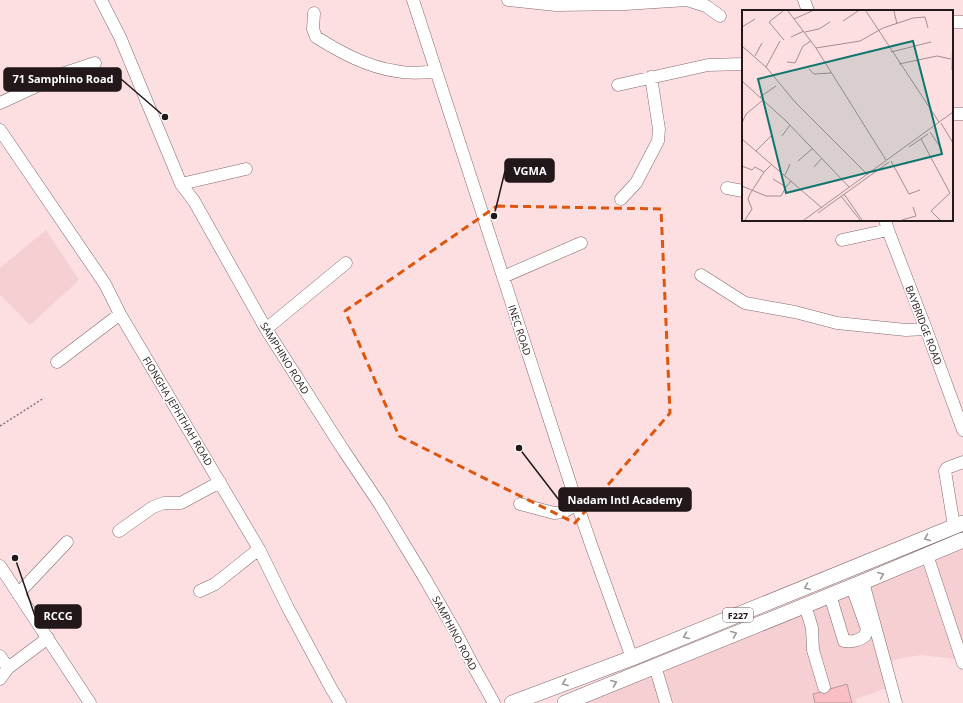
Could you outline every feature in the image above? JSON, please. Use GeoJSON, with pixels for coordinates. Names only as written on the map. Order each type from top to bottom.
{"type":"FeatureCollection","features":[{"type":"Feature","properties":{"kind":"main road","name":"F227"},"geometry":{"type":"LineString","coordinates":[[512,703],[632,658],[959,524]]}},
{"type":"Feature","properties":{"kind":"main road","name":"F227"},"geometry":{"type":"LineString","coordinates":[[565,703],[963,540]]}},
{"type":"Feature","properties":{"kind":"street","name":"SAMPHINO ROAD"},"geometry":{"type":"LineString","coordinates":[[101,0],[120,37],[181,184],[194,201],[266,329],[379,503],[455,630],[494,703]]}},
{"type":"Feature","properties":{"kind":"street","name":"INEC ROAD"},"geometry":{"type":"LineString","coordinates":[[413,0],[577,504],[632,658]]}},
{"type":"Feature","properties":{"kind":"street"},"geometry":{"type":"LineString","coordinates":[[508,0],[556,5],[625,4],[687,0],[706,6],[720,16]]}},
{"type":"Feature","properties":{"kind":"street"},"geometry":{"type":"LineString","coordinates":[[804,0],[808,10]]}},
{"type":"Feature","properties":{"kind":"street"},"geometry":{"type":"LineString","coordinates":[[314,13],[314,29],[316,37],[334,48],[370,65],[396,72],[436,72]]}},
{"type":"Feature","properties":{"kind":"street"},"geometry":{"type":"LineString","coordinates":[[0,103],[65,73],[95,63]]}},
{"type":"Feature","properties":{"kind":"street"},"geometry":{"type":"LineString","coordinates":[[618,85],[708,65],[742,64]]}},
{"type":"Feature","properties":{"kind":"street"},"geometry":{"type":"LineString","coordinates":[[621,199],[636,183],[658,141],[659,128],[651,78]]}},
{"type":"Feature","properties":{"kind":"street","name":"FIONGHA JEPHTHAH ROAD"},"geometry":{"type":"LineString","coordinates":[[0,130],[105,284],[120,314],[259,549],[292,615],[340,703]]}},
{"type":"Feature","properties":{"kind":"street"},"geometry":{"type":"LineString","coordinates":[[181,184],[246,169]]}},
{"type":"Feature","properties":{"kind":"street"},"geometry":{"type":"LineString","coordinates":[[726,188],[742,191]]}},
{"type":"Feature","properties":{"kind":"street"},"geometry":{"type":"LineString","coordinates":[[842,240],[886,225]]}},
{"type":"Feature","properties":{"kind":"street","name":"BAYBRIDGE ROAD"},"geometry":{"type":"LineString","coordinates":[[886,225],[963,430]]}},
{"type":"Feature","properties":{"kind":"street"},"geometry":{"type":"LineString","coordinates":[[503,276],[523,269],[581,243]]}},
{"type":"Feature","properties":{"kind":"street"},"geometry":{"type":"LineString","coordinates":[[266,329],[346,264]]}},
{"type":"Feature","properties":{"kind":"street"},"geometry":{"type":"LineString","coordinates":[[701,275],[745,303],[795,312],[837,323],[906,330],[926,329]]}},
{"type":"Feature","properties":{"kind":"street"},"geometry":{"type":"LineString","coordinates":[[57,362],[120,314]]}},
{"type":"Feature","properties":{"kind":"street"},"geometry":{"type":"LineString","coordinates":[[959,524],[945,471],[947,468],[963,462]]}},
{"type":"Feature","properties":{"kind":"street"},"geometry":{"type":"LineString","coordinates":[[119,531],[153,507],[164,503],[181,503],[220,482]]}},
{"type":"Feature","properties":{"kind":"street"},"geometry":{"type":"LineString","coordinates":[[520,504],[554,513],[564,512],[577,504]]}},
{"type":"Feature","properties":{"kind":"street"},"geometry":{"type":"LineString","coordinates":[[18,594],[67,542]]}},
{"type":"Feature","properties":{"kind":"street"},"geometry":{"type":"LineString","coordinates":[[200,591],[215,584],[259,549]]}},
{"type":"Feature","properties":{"kind":"street"},"geometry":{"type":"LineString","coordinates":[[927,555],[963,663]]}},
{"type":"Feature","properties":{"kind":"street"},"geometry":{"type":"LineString","coordinates":[[0,566],[90,703]]}},
{"type":"Feature","properties":{"kind":"street"},"geometry":{"type":"LineString","coordinates":[[830,595],[844,641],[851,642],[860,640],[865,636],[867,628],[858,584]]}},
{"type":"Feature","properties":{"kind":"street"},"geometry":{"type":"LineString","coordinates":[[858,584],[896,703]]}},
{"type":"Feature","properties":{"kind":"street"},"geometry":{"type":"LineString","coordinates":[[805,605],[812,628],[813,650],[824,687]]}},
{"type":"Feature","properties":{"kind":"street"},"geometry":{"type":"LineString","coordinates":[[0,679],[8,668],[48,638]]}},
{"type":"Feature","properties":{"kind":"street"},"geometry":{"type":"LineString","coordinates":[[0,656],[8,668]]}},
{"type":"Feature","properties":{"kind":"street"},"geometry":{"type":"LineString","coordinates":[[655,666],[666,703]]}},
{"type":"Feature","properties":{"kind":"path"},"geometry":{"type":"LineString","coordinates":[[0,426],[44,398]]}},
{"type":"Feature","properties":{"kind":"highlighted area"},"geometry":{"type":"Polygon","coordinates":[[[497,206],[661,209],[670,413],[575,523],[399,436],[345,311],[497,206]]]}},
{"type":"Feature","properties":{"kind":"shaded area"},"geometry":{"type":"Polygon","coordinates":[[[46,230],[79,280],[30,325],[0,295],[0,268],[46,230]]]}},
{"type":"Feature","properties":{"kind":"shaded area"},"geometry":{"type":"Polygon","coordinates":[[[963,547],[963,660],[921,655],[897,659],[882,665],[887,688],[856,699],[857,703],[580,703],[963,547]]]}},
{"type":"Feature","properties":{"kind":"building"},"geometry":{"type":"Polygon","coordinates":[[[847,684],[852,703],[815,703],[813,694],[847,684]]]}},
{"type":"Feature","properties":{"kind":"place","name":"71 Samphino Road"},"geometry":{"type":"Point","coordinates":[165,117]}},
{"type":"Feature","properties":{"kind":"place","name":"VGMA"},"geometry":{"type":"Point","coordinates":[494,216]}},
{"type":"Feature","properties":{"kind":"place","name":"Nadam Intl Academy"},"geometry":{"type":"Point","coordinates":[519,448]}},
{"type":"Feature","properties":{"kind":"place","name":"RCCG"},"geometry":{"type":"Point","coordinates":[15,558]}}]}
